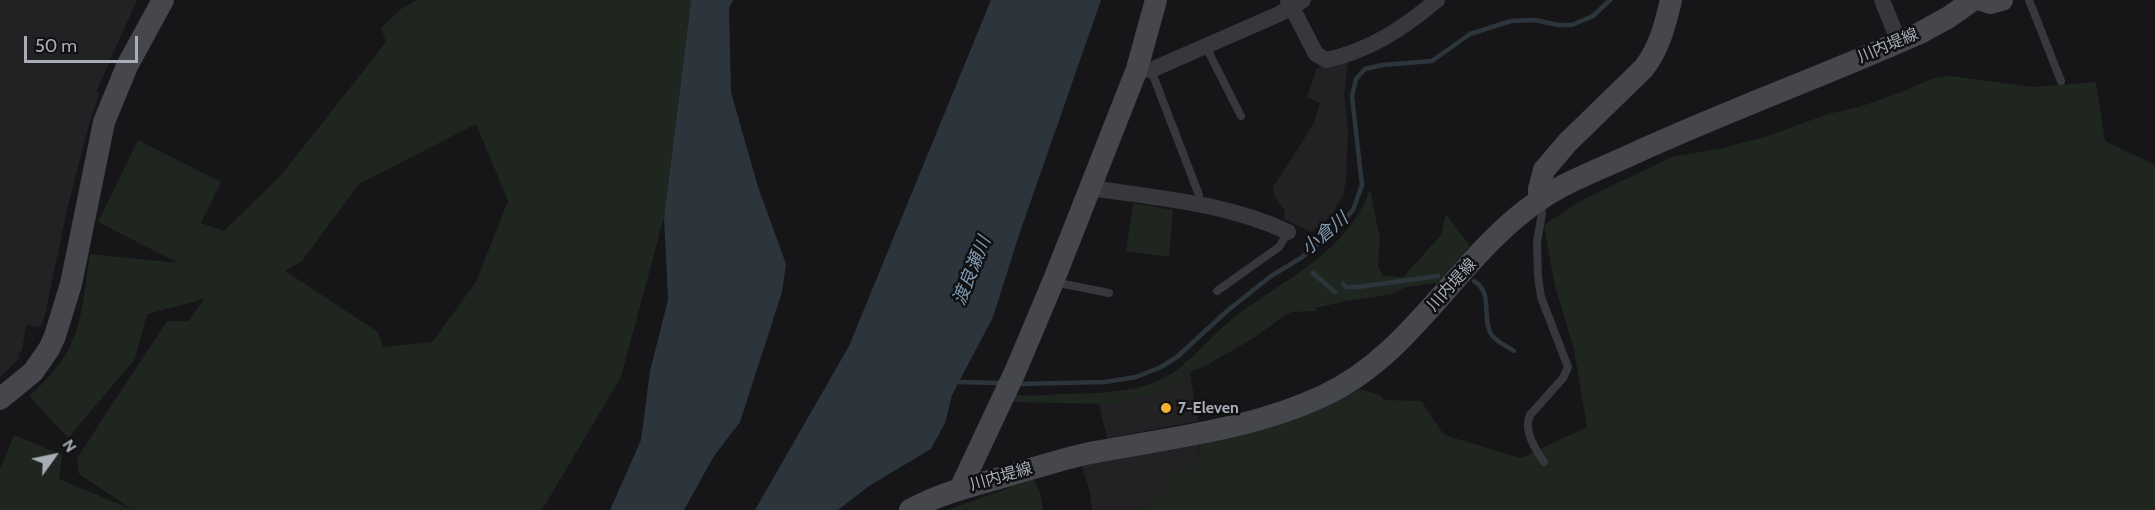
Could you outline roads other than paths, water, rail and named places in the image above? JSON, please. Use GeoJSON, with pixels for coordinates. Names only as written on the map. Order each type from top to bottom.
{"type":"FeatureCollection","features":[{"type":"Feature","properties":{"kind":"street"},"geometry":{"type":"LineString","coordinates":[[0,399],[33,372],[50,349],[71,284],[104,122],[126,66],[163,0]]}},
{"type":"Feature","properties":{"kind":"street"},"geometry":{"type":"LineString","coordinates":[[960,489],[1016,372],[1091,188],[1144,69],[1156,0]]}},
{"type":"Feature","properties":{"kind":"street"},"geometry":{"type":"LineString","coordinates":[[1144,69],[1206,47],[1294,2],[1316,54],[1326,60],[1347,55],[1400,30],[1437,0]]}},
{"type":"Feature","properties":{"kind":"street"},"geometry":{"type":"LineString","coordinates":[[1539,200],[1539,189],[1544,170],[1644,68],[1650,59],[1662,36],[1671,0]]}},
{"type":"Feature","properties":{"kind":"street"},"geometry":{"type":"LineString","coordinates":[[1882,0],[1899,42]]}},
{"type":"Feature","properties":{"kind":"street","name":"川内堤線"},"geometry":{"type":"LineString","coordinates":[[910,510],[960,489],[1086,454],[1222,429],[1302,405],[1341,387],[1389,352],[1497,236],[1539,200],[1571,182],[1699,124],[1899,42],[1949,17],[1973,0]]}},
{"type":"Feature","properties":{"kind":"street"},"geometry":{"type":"LineString","coordinates":[[1982,0],[1990,3],[2002,0]]}},
{"type":"Feature","properties":{"kind":"street"},"geometry":{"type":"LineString","coordinates":[[1091,188],[1200,205],[1262,220],[1288,232]]}},
{"type":"Feature","properties":{"kind":"lane"},"geometry":{"type":"LineString","coordinates":[[2029,0],[2061,81]]}},
{"type":"Feature","properties":{"kind":"lane"},"geometry":{"type":"LineString","coordinates":[[1206,47],[1241,116]]}},
{"type":"Feature","properties":{"kind":"lane"},"geometry":{"type":"LineString","coordinates":[[1144,69],[1199,195],[1200,205]]}},
{"type":"Feature","properties":{"kind":"lane"},"geometry":{"type":"LineString","coordinates":[[1539,200],[1542,213],[1537,242],[1541,297],[1568,367],[1563,378],[1526,422],[1530,436],[1544,462]]}},
{"type":"Feature","properties":{"kind":"lane"},"geometry":{"type":"LineString","coordinates":[[1217,291],[1279,247],[1288,232]]}},
{"type":"Feature","properties":{"kind":"lane"},"geometry":{"type":"LineString","coordinates":[[1053,282],[1109,293]]}},
{"type":"Feature","properties":{"kind":"water"},"geometry":{"type":"Polygon","coordinates":[[[691,0],[733,0],[729,8],[731,92],[758,187],[786,264],[782,292],[740,422],[714,456],[684,510],[610,510],[641,440],[650,371],[668,300],[664,217],[691,0]]]}},
{"type":"Feature","properties":{"kind":"water","name":"渡良瀬川"},"geometry":{"type":"Polygon","coordinates":[[[991,0],[1101,0],[1019,235],[993,317],[952,395],[945,423],[931,449],[869,486],[838,510],[755,510],[849,346],[991,0]]]}},
{"type":"Feature","properties":{"kind":"waterway","name":"小倉川"},"geometry":{"type":"LineString","coordinates":[[1016,384],[1105,382],[1136,377],[1161,367],[1177,357],[1227,311],[1271,276],[1301,258],[1336,229],[1353,210],[1362,185],[1352,96],[1356,79],[1365,69],[1382,65],[1432,61],[1470,34],[1511,21],[1535,20],[1558,25],[1572,25],[1593,16],[1610,0]]}},
{"type":"Feature","properties":{"kind":"waterway"},"geometry":{"type":"LineString","coordinates":[[1313,273],[1335,292]]}},
{"type":"Feature","properties":{"kind":"waterway"},"geometry":{"type":"LineString","coordinates":[[1343,284],[1346,287],[1358,287],[1438,276]]}},
{"type":"Feature","properties":{"kind":"waterway"},"geometry":{"type":"LineString","coordinates":[[1474,281],[1484,292],[1488,327],[1491,334],[1514,351]]}},
{"type":"Feature","properties":{"kind":"waterway","name":"小倉川"},"geometry":{"type":"LineString","coordinates":[[956,382],[1001,383]]}},
{"type":"Feature","properties":{"kind":"place","name":"7-Eleven"},"geometry":{"type":"Point","coordinates":[1166,408]}}]}
